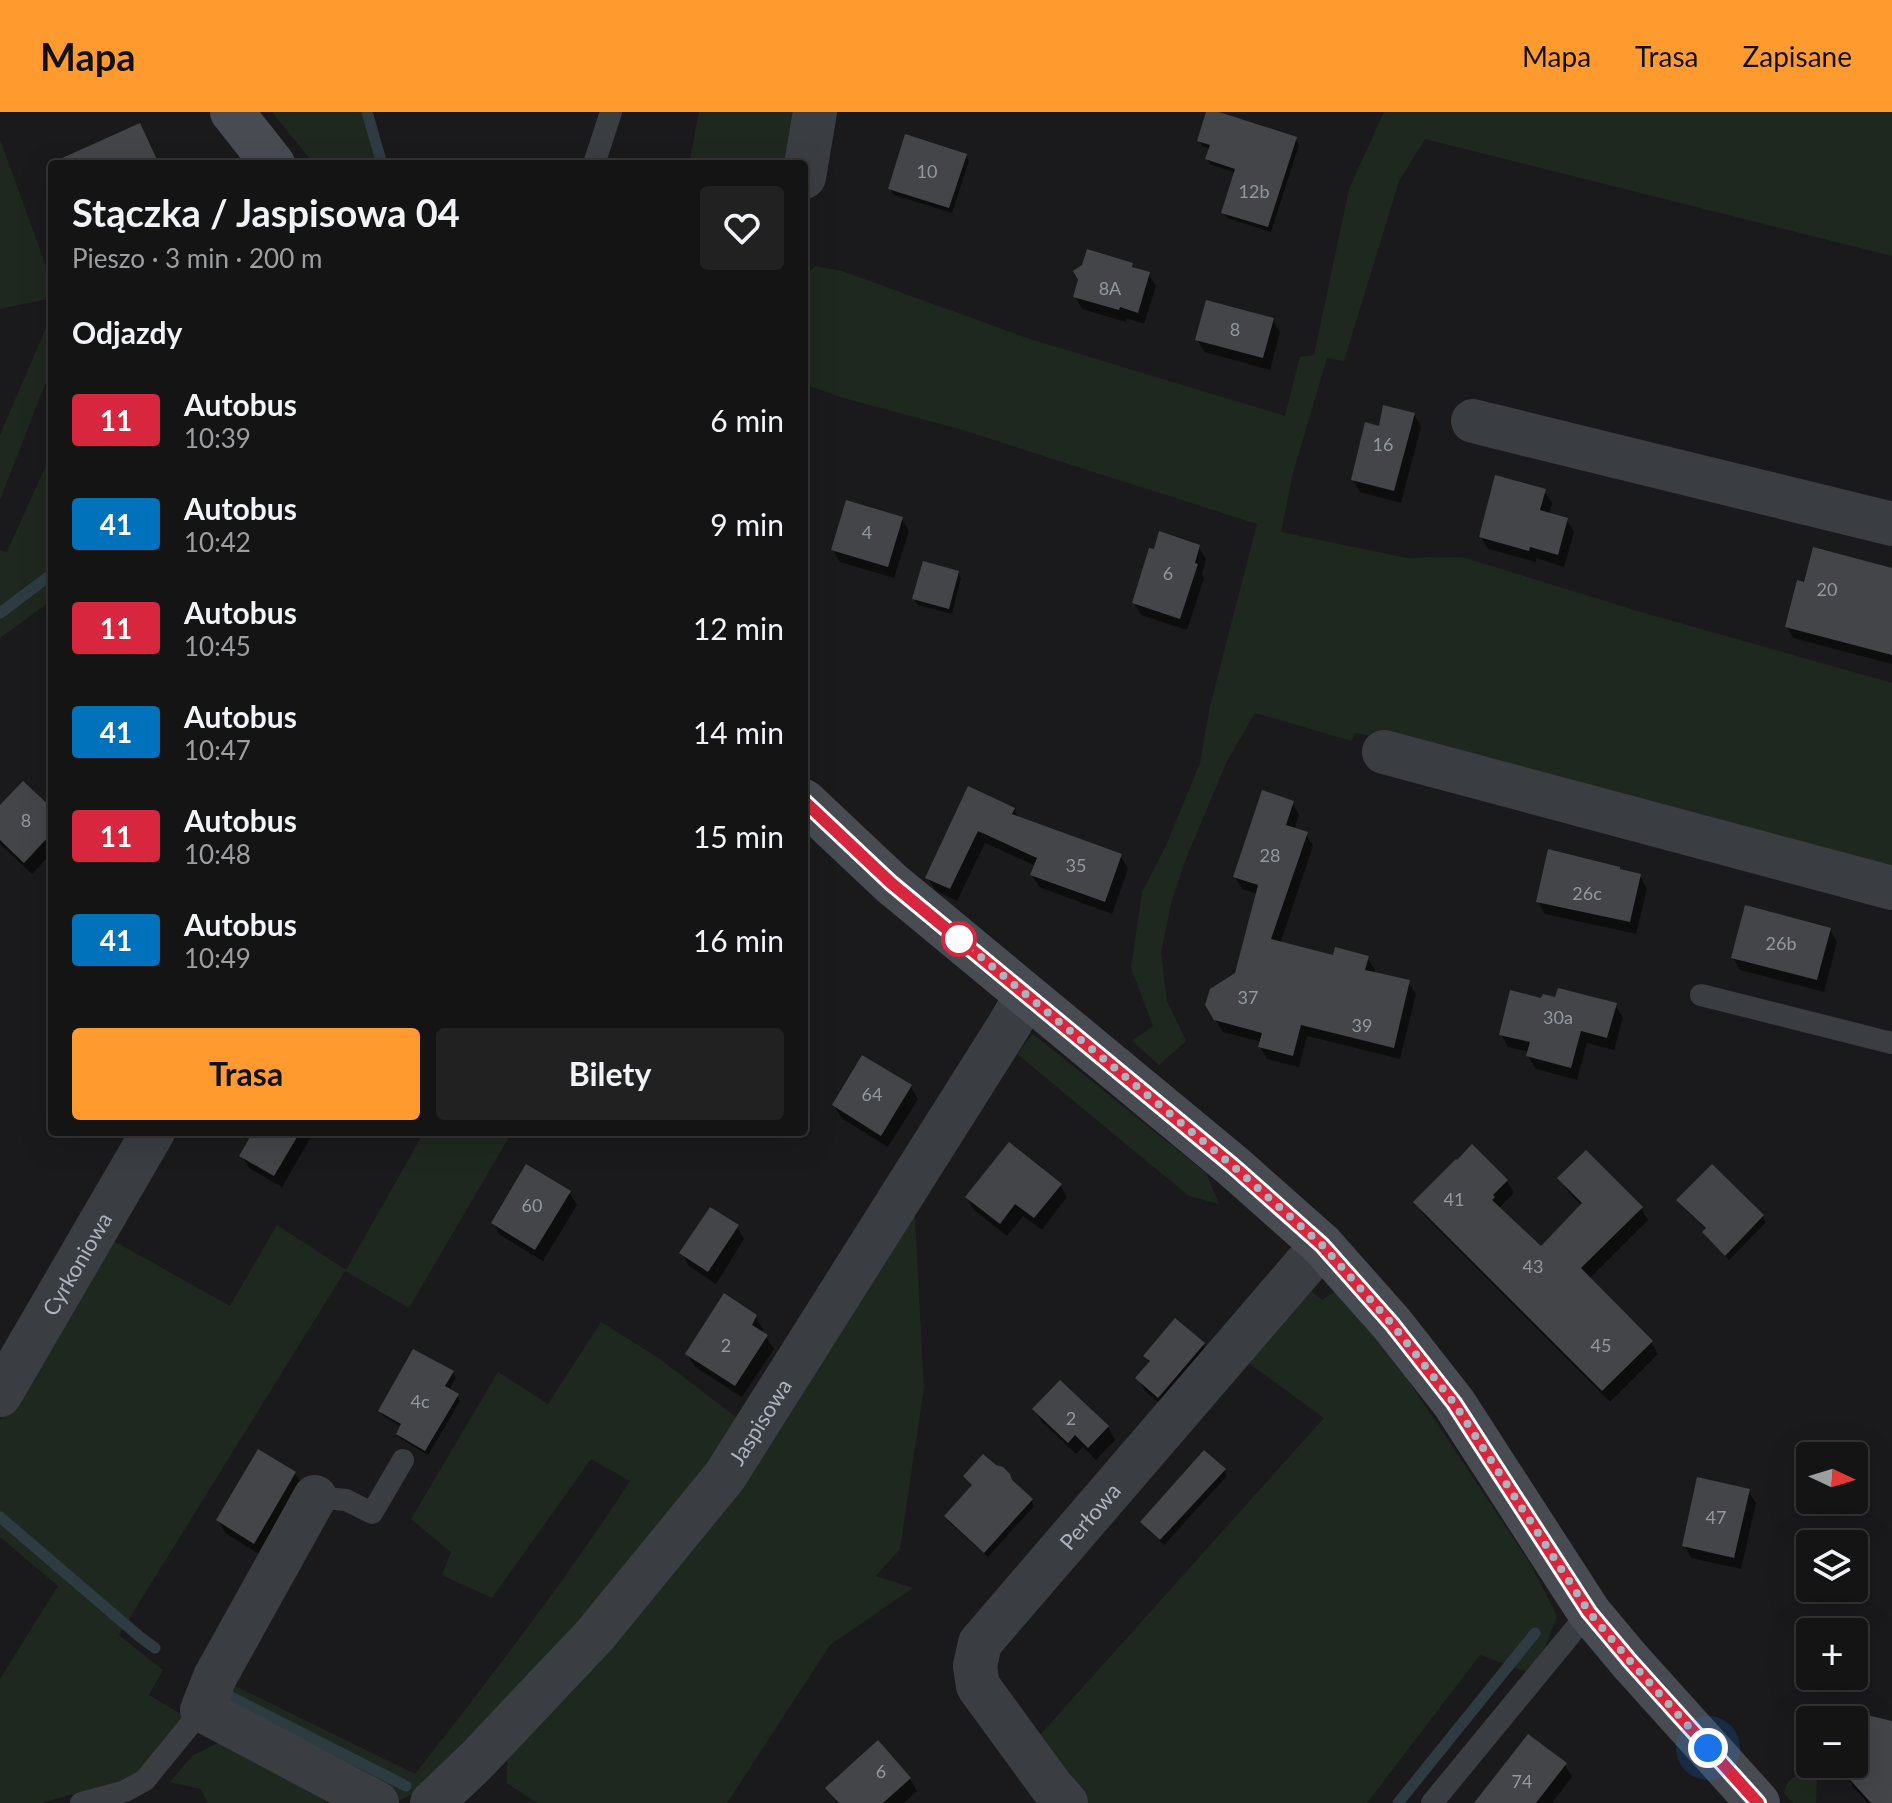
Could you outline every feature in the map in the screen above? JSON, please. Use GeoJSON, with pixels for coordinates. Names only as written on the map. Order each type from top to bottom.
{"type":"FeatureCollection","features":[{"type":"Feature","properties":{"kind":"street"},"geometry":{"type":"LineString","coordinates":[[232,112],[270,160]]}},
{"type":"Feature","properties":{"kind":"street"},"geometry":{"type":"LineString","coordinates":[[807,160],[815,112]]}},
{"type":"Feature","properties":{"kind":"street"},"geometry":{"type":"LineString","coordinates":[[1473,421],[1892,524]]}},
{"type":"Feature","properties":{"kind":"street"},"geometry":{"type":"LineString","coordinates":[[1384,752],[1892,888]]}},
{"type":"Feature","properties":{"kind":"street"},"geometry":{"type":"LineString","coordinates":[[808,805],[891,883],[1233,1166],[1322,1245],[1392,1324],[1454,1403],[1589,1612],[1758,1803]]}},
{"type":"Feature","properties":{"kind":"street","name":"Jaspisowa"},"geometry":{"type":"LineString","coordinates":[[432,1803],[595,1635],[725,1476],[1026,996]]}},
{"type":"Feature","properties":{"kind":"street","name":"Cyrkoniowa"},"geometry":{"type":"LineString","coordinates":[[0,1395],[151,1136]]}},
{"type":"Feature","properties":{"kind":"street","name":"Perłowa"},"geometry":{"type":"LineString","coordinates":[[1066,1803],[978,1686],[975,1666],[980,1643],[1322,1245]]}},
{"type":"Feature","properties":{"kind":"street"},"geometry":{"type":"LineString","coordinates":[[315,1497],[215,1677],[202,1710],[377,1803]]}},
{"type":"Feature","properties":{"kind":"lane"},"geometry":{"type":"LineString","coordinates":[[595,160],[611,112]]}},
{"type":"Feature","properties":{"kind":"lane"},"geometry":{"type":"LineString","coordinates":[[1701,995],[1892,1043]]}},
{"type":"Feature","properties":{"kind":"lane"},"geometry":{"type":"LineString","coordinates":[[315,1497],[346,1500],[372,1513],[403,1460]]}},
{"type":"Feature","properties":{"kind":"lane"},"geometry":{"type":"LineString","coordinates":[[1432,1803],[1589,1612]]}},
{"type":"Feature","properties":{"kind":"lane"},"geometry":{"type":"LineString","coordinates":[[81,1803],[125,1791],[145,1780],[202,1710]]}},
{"type":"Feature","properties":{"kind":"shaded area"},"geometry":{"type":"Polygon","coordinates":[[[272,112],[363,112],[378,160],[311,160],[272,112]]]}},
{"type":"Feature","properties":{"kind":"shaded area"},"geometry":{"type":"Polygon","coordinates":[[[699,112],[797,112],[791,160],[690,160],[699,112]]]}},
{"type":"Feature","properties":{"kind":"shaded area"},"geometry":{"type":"Polygon","coordinates":[[[1384,112],[1892,112],[1892,256],[1425,139],[1399,181],[1344,361],[1327,358],[1293,473],[1281,532],[1407,558],[1462,557],[1634,610],[1892,683],[1892,868],[1439,748],[1355,733],[1352,741],[1255,713],[1227,761],[1172,900],[1161,952],[1167,1001],[1186,1041],[1159,1065],[1132,1041],[1153,1026],[1131,968],[1142,892],[1165,848],[1200,763],[1210,706],[1257,524],[956,428],[843,398],[808,385],[808,272],[815,266],[842,271],[1030,339],[1285,416],[1300,357],[1314,355],[1349,189],[1384,112]]]}},
{"type":"Feature","properties":{"kind":"shaded area"},"geometry":{"type":"Polygon","coordinates":[[[0,139],[48,269],[48,299],[0,309],[0,139]]]}},
{"type":"Feature","properties":{"kind":"shaded area"},"geometry":{"type":"Polygon","coordinates":[[[48,323],[48,378],[0,500],[0,435],[48,323]]]}},
{"type":"Feature","properties":{"kind":"shaded area"},"geometry":{"type":"Polygon","coordinates":[[[48,461],[48,603],[0,638],[0,550],[7,552],[48,461]]]}},
{"type":"Feature","properties":{"kind":"shaded area"},"geometry":{"type":"Polygon","coordinates":[[[1033,1034],[1206,1173],[1219,1204],[1189,1196],[1017,1054],[1033,1034]]]}},
{"type":"Feature","properties":{"kind":"shaded area"},"geometry":{"type":"Polygon","coordinates":[[[422,1136],[510,1136],[409,1308],[345,1271],[119,1635],[163,1670],[149,1695],[184,1716],[134,1777],[42,1803],[0,1803],[0,1679],[58,1586],[0,1537],[0,1420],[112,1240],[230,1306],[277,1225],[346,1270],[422,1136]]]}},
{"type":"Feature","properties":{"kind":"shaded area"},"geometry":{"type":"Polygon","coordinates":[[[914,1201],[924,1387],[900,1549],[876,1576],[913,1588],[830,1645],[727,1803],[537,1803],[507,1783],[507,1759],[724,1512],[747,1466],[914,1201]]]}},
{"type":"Feature","properties":{"kind":"shaded area"},"geometry":{"type":"Polygon","coordinates":[[[1307,1287],[1322,1300],[1335,1291],[1392,1356],[1530,1563],[1557,1616],[1542,1655],[1527,1672],[1480,1655],[1367,1803],[1085,1803],[1032,1744],[1324,1418],[1243,1359],[1307,1287]]]}},
{"type":"Feature","properties":{"kind":"shaded area"},"geometry":{"type":"Polygon","coordinates":[[[601,1322],[660,1359],[741,1421],[580,1635],[424,1788],[400,1800],[378,1792],[221,1703],[227,1682],[415,1774],[553,1593],[630,1481],[591,1459],[492,1598],[442,1575],[451,1552],[411,1519],[498,1372],[548,1404],[601,1322]]]}},
{"type":"Feature","properties":{"kind":"shaded area"},"geometry":{"type":"Polygon","coordinates":[[[224,1740],[327,1799],[327,1803],[208,1803],[201,1789],[170,1782],[192,1756],[224,1740]]]}},
{"type":"Feature","properties":{"kind":"shaded area"},"geometry":{"type":"Polygon","coordinates":[[[1794,1777],[1817,1779],[1816,1803],[1793,1803],[1784,1793],[1794,1777]]]}},
{"type":"Feature","properties":{"kind":"building"},"geometry":{"type":"Polygon","coordinates":[[[1206,112],[1219,112],[1297,137],[1268,227],[1221,213],[1235,169],[1205,159],[1210,145],[1197,141],[1206,112]]]}},
{"type":"Feature","properties":{"kind":"building"},"geometry":{"type":"Polygon","coordinates":[[[140,123],[157,160],[58,160],[140,123]]]}},
{"type":"Feature","properties":{"kind":"building"},"geometry":{"type":"Polygon","coordinates":[[[905,134],[967,154],[949,208],[888,189],[905,134]]]}},
{"type":"Feature","properties":{"kind":"building"},"geometry":{"type":"Polygon","coordinates":[[[1087,249],[1133,263],[1132,267],[1150,272],[1138,313],[1073,297],[1078,280],[1073,271],[1082,265],[1087,249]]]}},
{"type":"Feature","properties":{"kind":"building"},"geometry":{"type":"Polygon","coordinates":[[[1206,300],[1274,318],[1263,358],[1195,340],[1206,300]]]}},
{"type":"Feature","properties":{"kind":"building"},"geometry":{"type":"Polygon","coordinates":[[[1383,405],[1415,413],[1394,491],[1351,480],[1365,422],[1379,426],[1383,405]]]}},
{"type":"Feature","properties":{"kind":"building"},"geometry":{"type":"Polygon","coordinates":[[[1495,475],[1546,489],[1540,510],[1568,518],[1558,555],[1530,547],[1529,551],[1479,537],[1495,475]]]}},
{"type":"Feature","properties":{"kind":"building"},"geometry":{"type":"Polygon","coordinates":[[[846,500],[903,517],[888,567],[831,550],[846,500]]]}},
{"type":"Feature","properties":{"kind":"building"},"geometry":{"type":"Polygon","coordinates":[[[1159,531],[1200,545],[1195,563],[1198,564],[1180,619],[1132,603],[1149,548],[1154,549],[1159,531]]]}},
{"type":"Feature","properties":{"kind":"building"},"geometry":{"type":"Polygon","coordinates":[[[1813,547],[1892,568],[1892,655],[1785,627],[1797,580],[1804,582],[1813,547]]]}},
{"type":"Feature","properties":{"kind":"building"},"geometry":{"type":"Polygon","coordinates":[[[923,561],[959,571],[949,609],[912,599],[923,561]]]}},
{"type":"Feature","properties":{"kind":"building"},"geometry":{"type":"Polygon","coordinates":[[[23,781],[48,804],[48,837],[24,863],[0,840],[0,805],[23,781]]]}},
{"type":"Feature","properties":{"kind":"building"},"geometry":{"type":"Polygon","coordinates":[[[968,786],[1015,808],[1012,814],[1122,854],[1105,902],[1030,875],[1037,858],[978,831],[950,889],[925,878],[968,786]]]}},
{"type":"Feature","properties":{"kind":"building"},"geometry":{"type":"Polygon","coordinates":[[[1262,790],[1294,801],[1286,825],[1308,832],[1271,939],[1333,955],[1335,947],[1369,956],[1365,970],[1410,980],[1394,1048],[1301,1025],[1293,1056],[1258,1047],[1262,1033],[1214,1020],[1205,1005],[1210,989],[1235,973],[1258,885],[1233,877],[1262,790]]]}},
{"type":"Feature","properties":{"kind":"building"},"geometry":{"type":"Polygon","coordinates":[[[1548,849],[1641,874],[1630,922],[1536,902],[1548,849]]]}},
{"type":"Feature","properties":{"kind":"building"},"geometry":{"type":"Polygon","coordinates":[[[1745,905],[1831,928],[1817,980],[1731,958],[1745,905]]]}},
{"type":"Feature","properties":{"kind":"building"},"geometry":{"type":"Polygon","coordinates":[[[1558,988],[1617,1003],[1607,1038],[1581,1031],[1571,1068],[1526,1056],[1530,1042],[1499,1035],[1510,990],[1541,998],[1543,994],[1555,997],[1558,988]]]}},
{"type":"Feature","properties":{"kind":"building"},"geometry":{"type":"Polygon","coordinates":[[[862,1055],[912,1085],[881,1136],[832,1105],[862,1055]]]}},
{"type":"Feature","properties":{"kind":"building"},"geometry":{"type":"Polygon","coordinates":[[[251,1136],[298,1136],[274,1176],[239,1156],[251,1136]]]}},
{"type":"Feature","properties":{"kind":"building"},"geometry":{"type":"Polygon","coordinates":[[[1009,1142],[1062,1184],[1034,1218],[1015,1204],[1000,1224],[965,1197],[1009,1142]]]}},
{"type":"Feature","properties":{"kind":"building"},"geometry":{"type":"Polygon","coordinates":[[[1472,1144],[1508,1180],[1492,1200],[1541,1246],[1582,1203],[1557,1178],[1586,1150],[1643,1207],[1581,1268],[1653,1341],[1602,1391],[1413,1202],[1472,1144]]]}},
{"type":"Feature","properties":{"kind":"building"},"geometry":{"type":"Polygon","coordinates":[[[526,1164],[571,1191],[535,1250],[491,1223],[526,1164]]]}},
{"type":"Feature","properties":{"kind":"building"},"geometry":{"type":"Polygon","coordinates":[[[1712,1164],[1764,1215],[1725,1256],[1702,1232],[1706,1228],[1676,1200],[1712,1164]]]}},
{"type":"Feature","properties":{"kind":"building"},"geometry":{"type":"Polygon","coordinates":[[[710,1207],[739,1225],[708,1272],[679,1253],[710,1207]]]}},
{"type":"Feature","properties":{"kind":"building"},"geometry":{"type":"Polygon","coordinates":[[[724,1293],[757,1315],[752,1325],[768,1335],[735,1386],[685,1354],[724,1293]]]}},
{"type":"Feature","properties":{"kind":"building"},"geometry":{"type":"Polygon","coordinates":[[[1175,1318],[1205,1343],[1158,1398],[1135,1378],[1150,1361],[1143,1356],[1175,1318]]]}},
{"type":"Feature","properties":{"kind":"building"},"geometry":{"type":"Polygon","coordinates":[[[413,1349],[454,1371],[445,1386],[459,1394],[425,1451],[396,1434],[401,1424],[378,1411],[413,1349]]]}},
{"type":"Feature","properties":{"kind":"building"},"geometry":{"type":"Polygon","coordinates":[[[1060,1380],[1109,1426],[1088,1448],[1075,1435],[1068,1443],[1032,1409],[1060,1380]]]}},
{"type":"Feature","properties":{"kind":"building"},"geometry":{"type":"Polygon","coordinates":[[[258,1449],[296,1472],[254,1544],[216,1520],[258,1449]]]}},
{"type":"Feature","properties":{"kind":"building"},"geometry":{"type":"Polygon","coordinates":[[[1204,1450],[1226,1469],[1160,1540],[1140,1522],[1204,1450]]]}},
{"type":"Feature","properties":{"kind":"building"},"geometry":{"type":"Polygon","coordinates":[[[983,1454],[1003,1467],[1033,1499],[984,1553],[944,1516],[972,1485],[963,1476],[983,1454]]]}},
{"type":"Feature","properties":{"kind":"building"},"geometry":{"type":"Polygon","coordinates":[[[1697,1477],[1750,1489],[1734,1558],[1682,1546],[1697,1477]]]}},
{"type":"Feature","properties":{"kind":"building"},"geometry":{"type":"Polygon","coordinates":[[[1868,1715],[1892,1721],[1892,1803],[1871,1803],[1849,1778],[1868,1778],[1868,1715]]]}},
{"type":"Feature","properties":{"kind":"building"},"geometry":{"type":"Polygon","coordinates":[[[1528,1734],[1567,1763],[1536,1803],[1474,1803],[1528,1734]]]}},
{"type":"Feature","properties":{"kind":"building"},"geometry":{"type":"Polygon","coordinates":[[[878,1740],[911,1778],[883,1803],[839,1803],[825,1788],[878,1740]]]}},
{"type":"Feature","properties":{"kind":"waterway"},"geometry":{"type":"LineString","coordinates":[[367,112],[381,160]]}},
{"type":"Feature","properties":{"kind":"waterway"},"geometry":{"type":"LineString","coordinates":[[0,613],[48,577]]}},
{"type":"Feature","properties":{"kind":"waterway"},"geometry":{"type":"LineString","coordinates":[[0,1517],[155,1648]]}},
{"type":"Feature","properties":{"kind":"waterway"},"geometry":{"type":"LineString","coordinates":[[1398,1803],[1535,1633]]}},
{"type":"Feature","properties":{"kind":"waterway"},"geometry":{"type":"LineString","coordinates":[[231,1697],[406,1786]]}},
{"type":"Feature","properties":{"kind":"bus line","name":"11"},"geometry":{"type":"LineString","coordinates":[[808,805],[891,883],[1233,1166],[1322,1245],[1392,1324],[1454,1403],[1589,1612],[1758,1803]]}},
{"type":"Feature","properties":{"kind":"route"},"geometry":{"type":"LineString","coordinates":[[959,939],[1233,1166],[1322,1245],[1392,1324],[1454,1403],[1589,1612],[1708,1748]]}}]}
